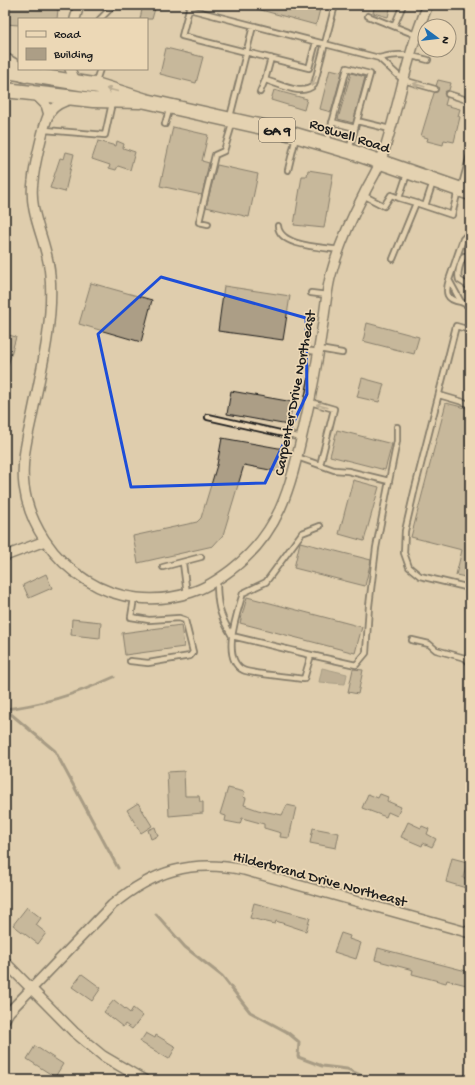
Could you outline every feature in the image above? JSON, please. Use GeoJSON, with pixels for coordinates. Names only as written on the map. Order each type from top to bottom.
{"type":"FeatureCollection","features":[{"type":"Feature","properties":{"kind":"highway"},"geometry":{"type":"LineString","coordinates":[[5,62],[18,70]]}},
{"type":"Feature","properties":{"kind":"highway"},"geometry":{"type":"LineString","coordinates":[[18,70],[25,74]]}},
{"type":"Feature","properties":{"kind":"main road","name":"Roswell Road"},"geometry":{"type":"LineString","coordinates":[[5,71],[25,74],[46,73],[76,83],[95,85],[122,92],[146,101],[231,119],[296,136],[326,144],[463,191]]}},
{"type":"Feature","properties":{"kind":"main road","name":"Roswell Road"},"geometry":{"type":"LineString","coordinates":[[5,90],[113,101],[146,101]]}},
{"type":"Feature","properties":{"kind":"street"},"geometry":{"type":"LineString","coordinates":[[75,18],[79,5]]}},
{"type":"Feature","properties":{"kind":"street","name":"Carpenter Drive Northeast"},"geometry":{"type":"LineString","coordinates":[[75,98],[60,103],[49,115],[35,169],[31,194],[35,223],[49,267],[50,296],[43,355],[24,452],[24,487],[28,505],[45,541],[56,555],[78,576],[105,590],[134,598],[160,599],[187,594],[217,580],[238,565],[264,538],[280,512],[292,482],[310,402],[330,278],[363,195],[381,163],[410,54],[428,5]]}},
{"type":"Feature","properties":{"kind":"street"},"geometry":{"type":"LineString","coordinates":[[70,70],[76,83]]}},
{"type":"Feature","properties":{"kind":"street"},"geometry":{"type":"LineString","coordinates":[[35,94],[46,105],[49,115]]}},
{"type":"Feature","properties":{"kind":"street"},"geometry":{"type":"LineString","coordinates":[[5,556],[45,541]]}},
{"type":"Feature","properties":{"kind":"street","name":"Hilderbrand Drive Northeast"},"geometry":{"type":"LineString","coordinates":[[5,1019],[9,1012],[31,988],[112,905],[131,890],[149,879],[169,871],[190,867],[211,865],[244,870],[470,933]]}},
{"type":"Feature","properties":{"kind":"street"},"geometry":{"type":"LineString","coordinates":[[5,962],[79,1037],[103,1056],[144,1080]]}},
{"type":"Feature","properties":{"kind":"lane"},"geometry":{"type":"LineString","coordinates":[[101,18],[114,5]]}},
{"type":"Feature","properties":{"kind":"lane"},"geometry":{"type":"LineString","coordinates":[[266,80],[300,90],[308,90],[314,85],[335,5]]}},
{"type":"Feature","properties":{"kind":"lane"},"geometry":{"type":"LineString","coordinates":[[394,26],[403,5]]}},
{"type":"Feature","properties":{"kind":"lane"},"geometry":{"type":"LineString","coordinates":[[316,42],[309,68],[182,36],[190,7],[253,26],[325,44],[379,58],[403,80],[435,89]]}},
{"type":"Feature","properties":{"kind":"lane"},"geometry":{"type":"LineString","coordinates":[[368,16],[416,36]]}},
{"type":"Feature","properties":{"kind":"lane"},"geometry":{"type":"LineString","coordinates":[[208,224],[199,222],[216,155],[224,151],[253,26]]}},
{"type":"Feature","properties":{"kind":"lane"},"geometry":{"type":"LineString","coordinates":[[379,58],[391,54],[410,54],[428,60]]}},
{"type":"Feature","properties":{"kind":"lane"},"geometry":{"type":"LineString","coordinates":[[260,92],[266,80],[271,58]]}},
{"type":"Feature","properties":{"kind":"lane"},"geometry":{"type":"LineString","coordinates":[[326,144],[332,122],[340,105],[346,80],[347,68],[370,74],[362,97],[349,152]]}},
{"type":"Feature","properties":{"kind":"lane"},"geometry":{"type":"LineString","coordinates":[[95,85],[100,70]]}},
{"type":"Feature","properties":{"kind":"lane"},"geometry":{"type":"LineString","coordinates":[[448,94],[470,101]]}},
{"type":"Feature","properties":{"kind":"lane"},"geometry":{"type":"LineString","coordinates":[[44,130],[105,135],[113,101]]}},
{"type":"Feature","properties":{"kind":"lane"},"geometry":{"type":"LineString","coordinates":[[165,124],[170,106]]}},
{"type":"Feature","properties":{"kind":"lane"},"geometry":{"type":"LineString","coordinates":[[357,120],[390,129]]}},
{"type":"Feature","properties":{"kind":"lane"},"geometry":{"type":"LineString","coordinates":[[332,122],[355,128]]}},
{"type":"Feature","properties":{"kind":"lane"},"geometry":{"type":"LineString","coordinates":[[288,170],[296,136]]}},
{"type":"Feature","properties":{"kind":"lane"},"geometry":{"type":"LineString","coordinates":[[363,195],[384,206],[391,195],[452,215],[463,191],[470,155]]}},
{"type":"Feature","properties":{"kind":"lane"},"geometry":{"type":"LineString","coordinates":[[399,198],[408,172]]}},
{"type":"Feature","properties":{"kind":"lane"},"geometry":{"type":"LineString","coordinates":[[425,206],[433,181]]}},
{"type":"Feature","properties":{"kind":"lane"},"geometry":{"type":"LineString","coordinates":[[393,259],[416,203]]}},
{"type":"Feature","properties":{"kind":"lane"},"geometry":{"type":"LineString","coordinates":[[278,226],[278,231],[286,239],[293,242],[340,250]]}},
{"type":"Feature","properties":{"kind":"lane"},"geometry":{"type":"LineString","coordinates":[[470,234],[463,239],[446,289],[451,300],[470,306]]}},
{"type":"Feature","properties":{"kind":"lane"},"geometry":{"type":"LineString","coordinates":[[470,256],[464,256],[458,275],[459,280],[470,287]]}},
{"type":"Feature","properties":{"kind":"lane"},"geometry":{"type":"LineString","coordinates":[[456,258],[462,260]]}},
{"type":"Feature","properties":{"kind":"lane"},"geometry":{"type":"LineString","coordinates":[[449,280],[461,302]]}},
{"type":"Feature","properties":{"kind":"lane"},"geometry":{"type":"LineString","coordinates":[[311,293],[328,295]]}},
{"type":"Feature","properties":{"kind":"lane"},"geometry":{"type":"LineString","coordinates":[[470,330],[456,326],[405,531],[404,553],[409,566],[420,576],[470,588]]}},
{"type":"Feature","properties":{"kind":"lane"},"geometry":{"type":"LineString","coordinates":[[304,350],[342,353]]}},
{"type":"Feature","properties":{"kind":"lane"},"geometry":{"type":"LineString","coordinates":[[439,395],[470,404]]}},
{"type":"Feature","properties":{"kind":"lane"},"geometry":{"type":"LineString","coordinates":[[310,402],[334,409],[320,465]]}},
{"type":"Feature","properties":{"kind":"lane"},"geometry":{"type":"LineString","coordinates":[[208,417],[302,438]]}},
{"type":"Feature","properties":{"kind":"lane"},"geometry":{"type":"LineString","coordinates":[[217,580],[217,600],[221,616],[232,636],[356,665],[366,653],[368,606],[376,548],[397,441],[397,427]]}},
{"type":"Feature","properties":{"kind":"lane"},"geometry":{"type":"LineString","coordinates":[[297,457],[334,470],[348,470],[389,481]]}},
{"type":"Feature","properties":{"kind":"lane"},"geometry":{"type":"LineString","coordinates":[[311,655],[304,679],[243,670],[234,660],[232,636],[243,593],[266,582],[302,533],[320,526]]}},
{"type":"Feature","properties":{"kind":"lane"},"geometry":{"type":"LineString","coordinates":[[163,567],[183,563],[201,557]]}},
{"type":"Feature","properties":{"kind":"lane"},"geometry":{"type":"LineString","coordinates":[[183,563],[187,594]]}},
{"type":"Feature","properties":{"kind":"lane"},"geometry":{"type":"LineString","coordinates":[[130,661],[148,663],[162,661],[190,656],[193,652],[185,620],[179,618],[150,620],[131,617],[134,598]]}},
{"type":"Feature","properties":{"kind":"lane"},"geometry":{"type":"LineString","coordinates":[[412,640],[429,644],[436,650],[468,656],[470,663]]}},
{"type":"Feature","properties":{"kind":"highlighted area"},"geometry":{"type":"Polygon","coordinates":[[[161,277],[306,318],[307,394],[265,483],[131,487],[98,334],[161,277]]]}},
{"type":"Feature","properties":{"kind":"shaded area"},"geometry":{"type":"Polygon","coordinates":[[[322,668],[347,674],[345,684],[319,682],[322,668]]]}},
{"type":"Feature","properties":{"kind":"building"},"geometry":{"type":"Polygon","coordinates":[[[5,5],[39,5],[39,7],[58,9],[57,18],[18,18],[18,25],[5,24],[5,5]]]}},
{"type":"Feature","properties":{"kind":"building"},"geometry":{"type":"Polygon","coordinates":[[[143,5],[156,5],[152,19],[140,18],[143,5]]]}},
{"type":"Feature","properties":{"kind":"building"},"geometry":{"type":"Polygon","coordinates":[[[250,5],[321,5],[316,25],[250,7],[250,5]]]}},
{"type":"Feature","properties":{"kind":"building"},"geometry":{"type":"Polygon","coordinates":[[[375,5],[391,5],[388,17],[373,13],[375,5]]]}},
{"type":"Feature","properties":{"kind":"building"},"geometry":{"type":"Polygon","coordinates":[[[166,48],[203,57],[196,83],[160,74],[166,48]]]}},
{"type":"Feature","properties":{"kind":"building"},"geometry":{"type":"Polygon","coordinates":[[[330,69],[342,72],[331,112],[320,109],[330,69]]]}},
{"type":"Feature","properties":{"kind":"building"},"geometry":{"type":"Polygon","coordinates":[[[351,73],[365,77],[353,123],[338,119],[351,73]]]}},
{"type":"Feature","properties":{"kind":"building"},"geometry":{"type":"Polygon","coordinates":[[[438,80],[451,83],[449,90],[444,93],[447,98],[445,105],[460,109],[458,116],[460,117],[454,142],[444,140],[443,145],[427,141],[428,138],[421,136],[434,93],[438,90],[436,86],[438,80]]]}},
{"type":"Feature","properties":{"kind":"building"},"geometry":{"type":"Polygon","coordinates":[[[274,90],[307,99],[304,110],[271,100],[274,90]]]}},
{"type":"Feature","properties":{"kind":"building"},"geometry":{"type":"Polygon","coordinates":[[[173,127],[208,135],[202,161],[209,163],[202,195],[160,186],[173,127]]]}},
{"type":"Feature","properties":{"kind":"building"},"geometry":{"type":"Polygon","coordinates":[[[98,141],[116,146],[117,141],[124,144],[123,148],[135,152],[130,170],[118,166],[116,170],[109,168],[110,165],[92,159],[98,141]]]}},
{"type":"Feature","properties":{"kind":"building"},"geometry":{"type":"Polygon","coordinates":[[[66,152],[74,154],[65,192],[50,188],[60,158],[64,159],[66,152]]]}},
{"type":"Feature","properties":{"kind":"building"},"geometry":{"type":"Polygon","coordinates":[[[217,165],[258,174],[249,217],[206,207],[217,165]]]}},
{"type":"Feature","properties":{"kind":"building"},"geometry":{"type":"Polygon","coordinates":[[[308,170],[333,174],[324,228],[294,225],[302,176],[307,176],[308,170]]]}},
{"type":"Feature","properties":{"kind":"building"},"geometry":{"type":"Polygon","coordinates":[[[91,283],[152,300],[141,342],[79,324],[91,283]]]}},
{"type":"Feature","properties":{"kind":"building"},"geometry":{"type":"Polygon","coordinates":[[[224,286],[290,296],[283,340],[218,331],[224,286]]]}},
{"type":"Feature","properties":{"kind":"building"},"geometry":{"type":"Polygon","coordinates":[[[367,323],[419,337],[414,354],[363,341],[367,323]]]}},
{"type":"Feature","properties":{"kind":"building"},"geometry":{"type":"Polygon","coordinates":[[[5,334],[16,337],[7,369],[5,369],[5,334]]]}},
{"type":"Feature","properties":{"kind":"building"},"geometry":{"type":"Polygon","coordinates":[[[362,378],[384,384],[379,402],[357,397],[362,378]]]}},
{"type":"Feature","properties":{"kind":"building"},"geometry":{"type":"Polygon","coordinates":[[[231,391],[293,402],[288,425],[227,414],[231,391]]]}},
{"type":"Feature","properties":{"kind":"building"},"geometry":{"type":"Polygon","coordinates":[[[446,403],[470,409],[470,578],[456,575],[462,550],[411,537],[446,403]]]}},
{"type":"Feature","properties":{"kind":"building"},"geometry":{"type":"Polygon","coordinates":[[[337,430],[392,444],[385,470],[330,456],[337,430]]]}},
{"type":"Feature","properties":{"kind":"building"},"geometry":{"type":"Polygon","coordinates":[[[222,438],[284,449],[280,472],[244,465],[223,535],[213,546],[138,563],[133,536],[197,522],[201,518],[217,465],[222,438]]]}},
{"type":"Feature","properties":{"kind":"building"},"geometry":{"type":"Polygon","coordinates":[[[353,480],[379,487],[364,541],[339,534],[353,480]]]}},
{"type":"Feature","properties":{"kind":"building"},"geometry":{"type":"Polygon","coordinates":[[[300,542],[371,560],[365,586],[294,568],[300,542]]]}},
{"type":"Feature","properties":{"kind":"building"},"geometry":{"type":"Polygon","coordinates":[[[46,574],[52,588],[29,598],[23,585],[46,574]]]}},
{"type":"Feature","properties":{"kind":"building"},"geometry":{"type":"Polygon","coordinates":[[[247,597],[362,627],[355,653],[240,623],[247,597]]]}},
{"type":"Feature","properties":{"kind":"building"},"geometry":{"type":"Polygon","coordinates":[[[72,619],[101,622],[100,638],[71,635],[72,619]]]}},
{"type":"Feature","properties":{"kind":"building"},"geometry":{"type":"Polygon","coordinates":[[[181,625],[184,647],[125,655],[122,633],[181,625]]]}},
{"type":"Feature","properties":{"kind":"building"},"geometry":{"type":"Polygon","coordinates":[[[353,669],[363,670],[358,694],[348,692],[353,669]]]}},
{"type":"Feature","properties":{"kind":"building"},"geometry":{"type":"Polygon","coordinates":[[[184,771],[185,796],[199,796],[200,802],[203,802],[203,813],[169,816],[167,772],[184,771]]]}},
{"type":"Feature","properties":{"kind":"building"},"geometry":{"type":"Polygon","coordinates":[[[228,788],[245,792],[243,797],[246,798],[244,805],[258,810],[282,815],[287,805],[296,807],[289,838],[280,837],[281,833],[264,828],[264,824],[242,818],[240,824],[225,821],[226,816],[220,814],[228,788]]]}},
{"type":"Feature","properties":{"kind":"building"},"geometry":{"type":"Polygon","coordinates":[[[368,794],[378,798],[380,794],[388,797],[387,801],[401,807],[397,816],[388,812],[386,817],[362,808],[368,794]]]}},
{"type":"Feature","properties":{"kind":"building"},"geometry":{"type":"Polygon","coordinates":[[[138,803],[152,826],[141,833],[127,810],[138,803]]]}},
{"type":"Feature","properties":{"kind":"building"},"geometry":{"type":"Polygon","coordinates":[[[408,822],[421,828],[422,826],[429,829],[427,834],[436,839],[432,847],[423,843],[422,846],[401,837],[408,822]]]}},
{"type":"Feature","properties":{"kind":"building"},"geometry":{"type":"Polygon","coordinates":[[[155,827],[158,836],[151,839],[148,830],[155,827]]]}},
{"type":"Feature","properties":{"kind":"building"},"geometry":{"type":"Polygon","coordinates":[[[313,828],[339,833],[336,848],[310,843],[313,828]]]}},
{"type":"Feature","properties":{"kind":"building"},"geometry":{"type":"Polygon","coordinates":[[[452,858],[467,862],[463,878],[468,879],[466,888],[446,882],[452,858]]]}},
{"type":"Feature","properties":{"kind":"building"},"geometry":{"type":"Polygon","coordinates":[[[254,903],[310,918],[306,931],[276,921],[275,924],[250,918],[254,903]]]}},
{"type":"Feature","properties":{"kind":"building"},"geometry":{"type":"Polygon","coordinates":[[[27,907],[41,918],[36,925],[46,933],[38,944],[13,925],[27,907]]]}},
{"type":"Feature","properties":{"kind":"building"},"geometry":{"type":"Polygon","coordinates":[[[341,933],[350,936],[349,939],[361,943],[356,959],[334,952],[341,933]]]}},
{"type":"Feature","properties":{"kind":"building"},"geometry":{"type":"Polygon","coordinates":[[[378,948],[470,972],[470,986],[447,980],[446,983],[412,974],[413,970],[375,960],[378,948]]]}},
{"type":"Feature","properties":{"kind":"building"},"geometry":{"type":"Polygon","coordinates":[[[82,974],[101,988],[92,1001],[72,987],[82,974]]]}},
{"type":"Feature","properties":{"kind":"building"},"geometry":{"type":"Polygon","coordinates":[[[114,1000],[130,1013],[133,1008],[143,1016],[132,1029],[125,1024],[123,1027],[104,1012],[114,1000]]]}},
{"type":"Feature","properties":{"kind":"building"},"geometry":{"type":"Polygon","coordinates":[[[146,1033],[155,1038],[156,1035],[176,1047],[169,1059],[140,1042],[146,1033]]]}},
{"type":"Feature","properties":{"kind":"building"},"geometry":{"type":"Polygon","coordinates":[[[35,1046],[63,1064],[55,1077],[27,1059],[35,1046]]]}},
{"type":"Feature","properties":{"kind":"waterway"},"geometry":{"type":"LineString","coordinates":[[5,709],[33,705],[61,698],[114,677]]}},
{"type":"Feature","properties":{"kind":"waterway"},"geometry":{"type":"LineString","coordinates":[[5,709],[55,751],[118,868]]}},
{"type":"Feature","properties":{"kind":"waterway"},"geometry":{"type":"LineString","coordinates":[[156,914],[185,947],[222,976],[250,1012],[287,1032],[299,1042],[298,1057],[322,1066],[347,1069],[372,1080]]}}]}
